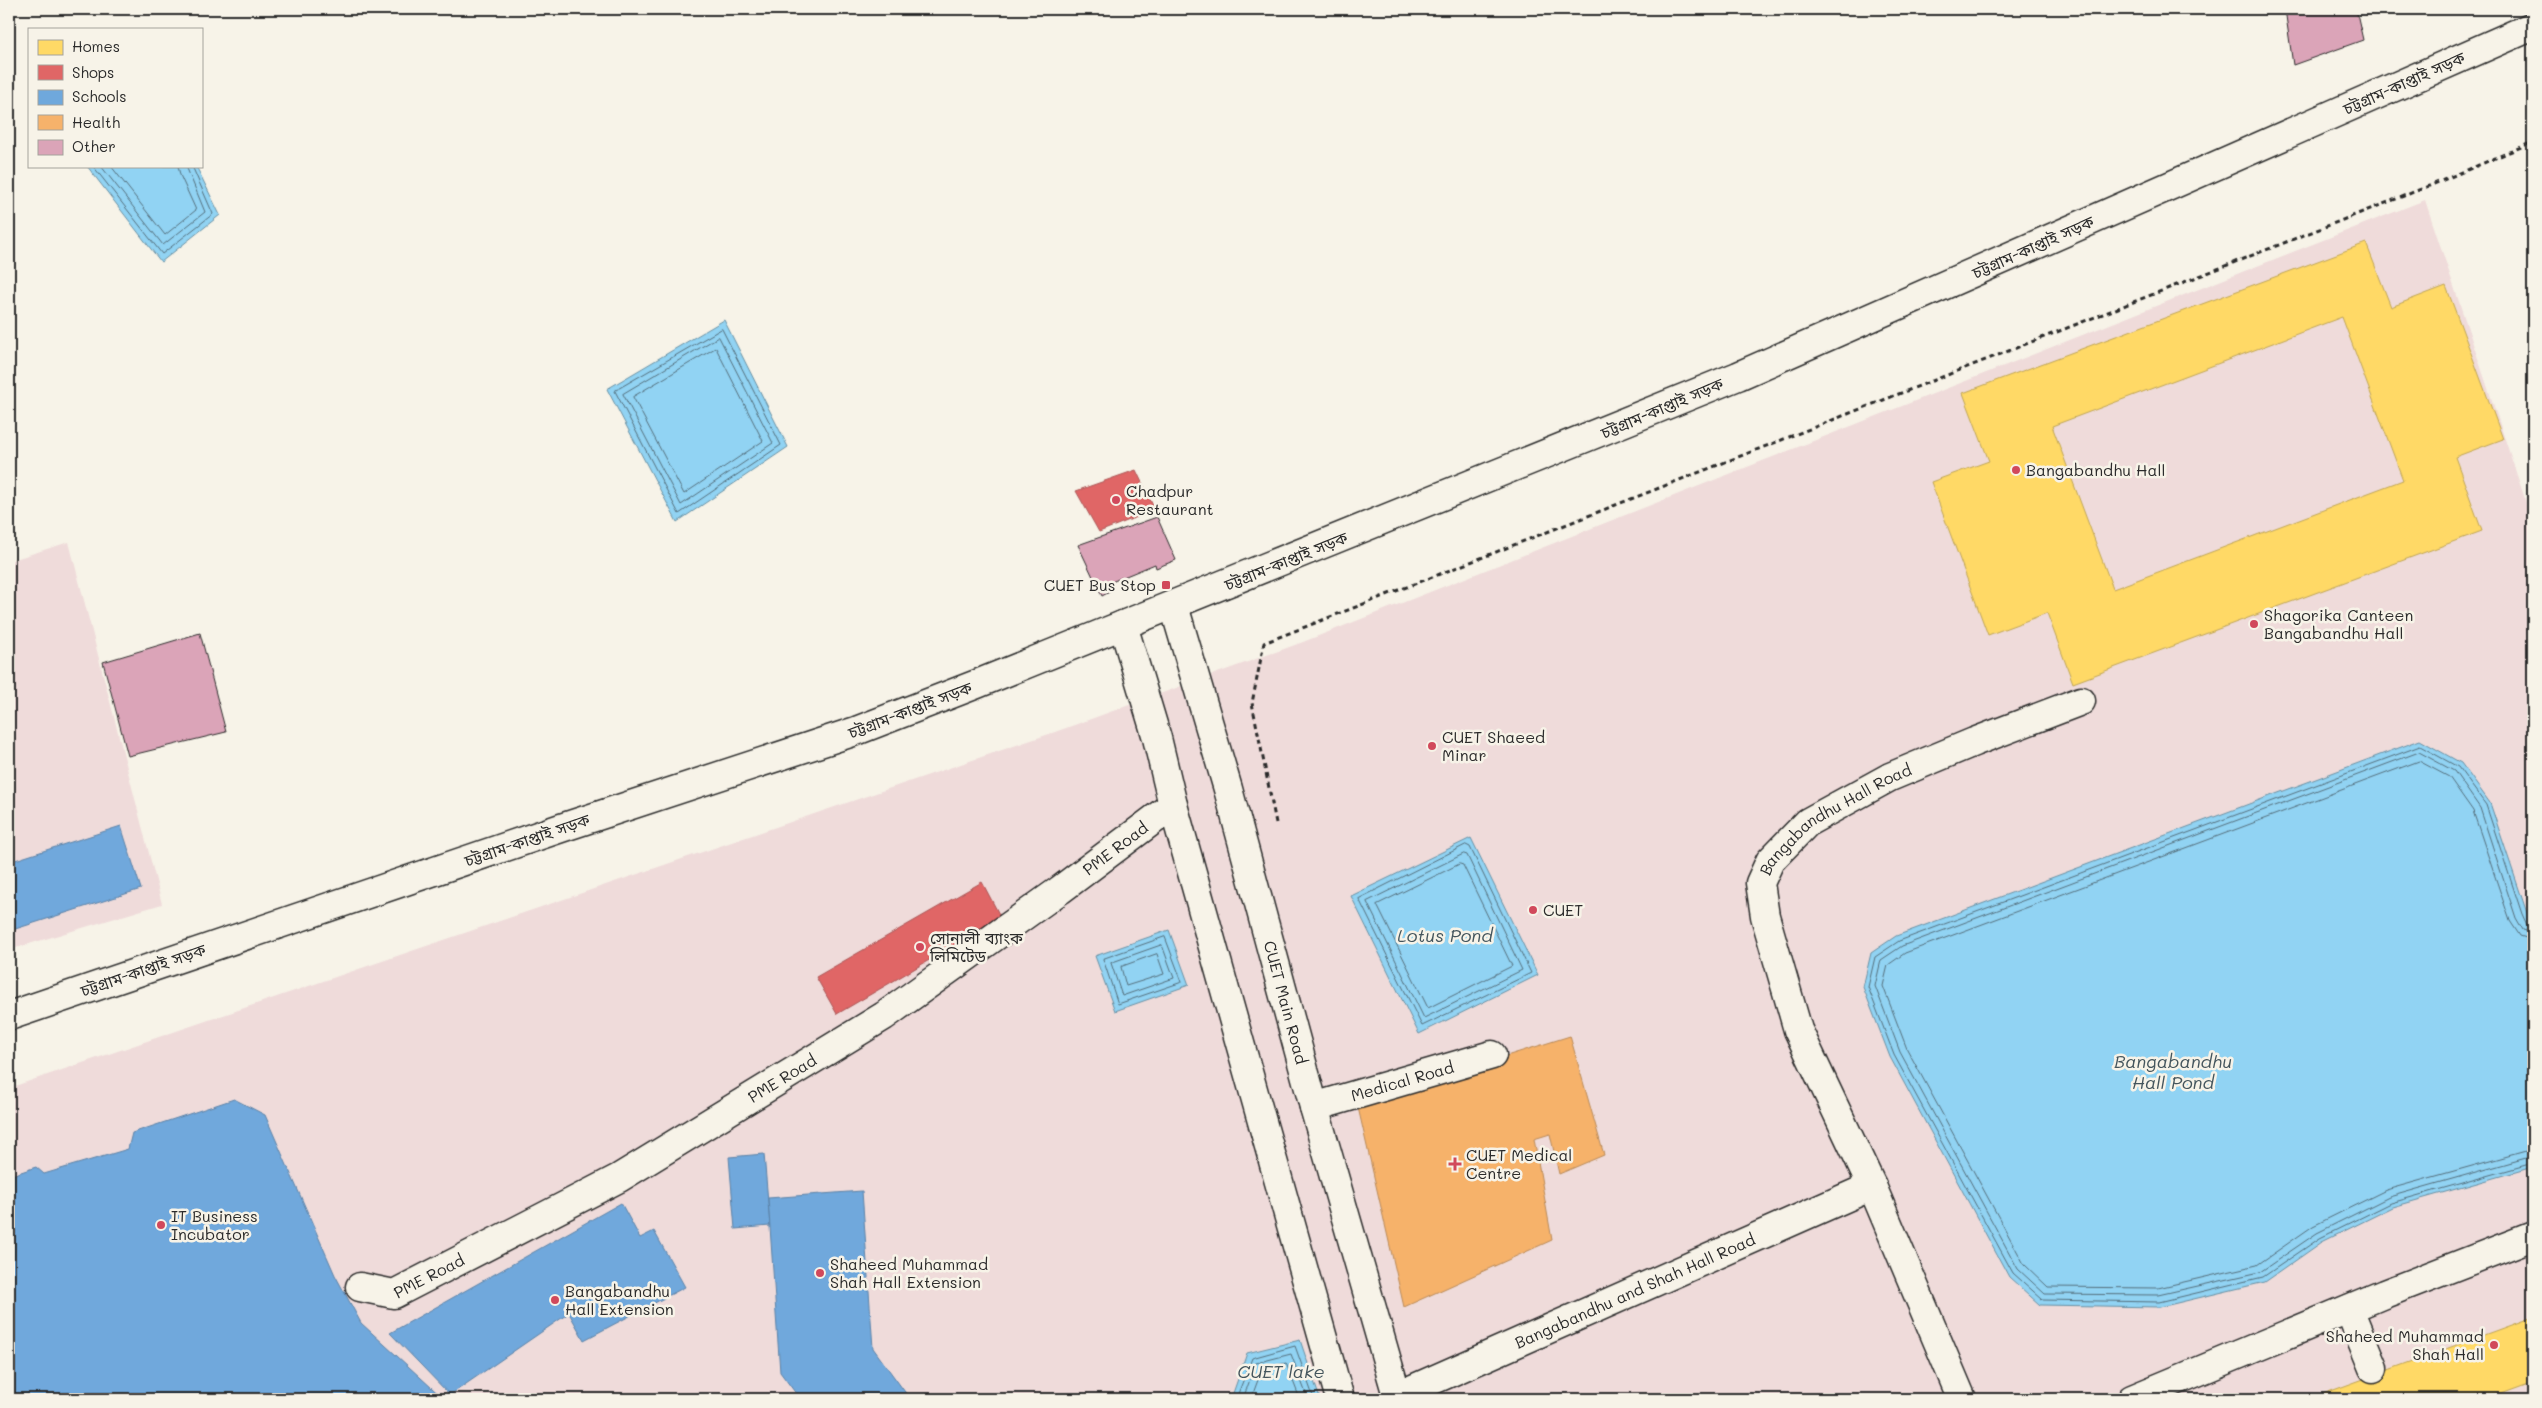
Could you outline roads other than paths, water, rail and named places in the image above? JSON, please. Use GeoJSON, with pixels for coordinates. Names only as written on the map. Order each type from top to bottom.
{"type":"FeatureCollection","features":[{"type":"Feature","properties":{"kind":"main road","name":"চট্টগ্রাম-কাপ্তাই সড়ক"},"geometry":{"type":"LineString","coordinates":[[9,1016],[552,831],[856,731],[1174,606],[1738,376],[2533,26]]}},
{"type":"Feature","properties":{"kind":"main road","name":"CUET Main Road"},"geometry":{"type":"LineString","coordinates":[[1174,606],[1228,789],[1314,1107],[1397,1398]]}},
{"type":"Feature","properties":{"kind":"main road"},"geometry":{"type":"LineString","coordinates":[[1123,625],[1157,738],[1173,805],[1340,1399]]}},
{"type":"Feature","properties":{"kind":"main road","name":"Bangabandhu Hall Road"},"geometry":{"type":"LineString","coordinates":[[1962,1399],[1872,1186],[1858,1160],[1798,1030],[1766,916],[1760,883],[1770,861],[1808,822],[1890,777],[2081,701]]}},
{"type":"Feature","properties":{"kind":"main road","name":"PME Road"},"geometry":{"type":"LineString","coordinates":[[360,1287],[394,1294],[619,1178],[884,1016],[1060,890],[1173,805]]}},
{"type":"Feature","properties":{"kind":"main road","name":"Medical Road"},"geometry":{"type":"LineString","coordinates":[[1314,1107],[1492,1055]]}},
{"type":"Feature","properties":{"kind":"main road","name":"Bangabandhu and Shah Hall Road"},"geometry":{"type":"LineString","coordinates":[[1397,1398],[1872,1186]]}},
{"type":"Feature","properties":{"kind":"main road"},"geometry":{"type":"LineString","coordinates":[[2132,1399],[2349,1309],[2533,1236]]}},
{"type":"Feature","properties":{"kind":"main road"},"geometry":{"type":"LineString","coordinates":[[2349,1309],[2373,1368]]}},
{"type":"Feature","properties":{"kind":"water"},"geometry":{"type":"Polygon","coordinates":[[[89,168],[197,168],[220,215],[161,262],[89,168]]]}},
{"type":"Feature","properties":{"kind":"water"},"geometry":{"type":"Polygon","coordinates":[[[724,320],[788,447],[677,522],[607,389],[724,320]]]}},
{"type":"Feature","properties":{"kind":"water","name":"Bangabandhu Hall Pond"},"geometry":{"type":"Polygon","coordinates":[[[2420,740],[2461,763],[2490,803],[2533,926],[2533,1167],[2393,1207],[2322,1242],[2265,1282],[2160,1307],[2040,1305],[2009,1277],[1890,1057],[1863,987],[1871,953],[1896,936],[2420,740]]]}},
{"type":"Feature","properties":{"kind":"water","name":"Lotus Pond"},"geometry":{"type":"Polygon","coordinates":[[[1471,838],[1538,975],[1419,1034],[1351,896],[1471,838]]]}},
{"type":"Feature","properties":{"kind":"water"},"geometry":{"type":"Polygon","coordinates":[[[1169,930],[1189,985],[1115,1011],[1095,956],[1169,930]]]}},
{"type":"Feature","properties":{"kind":"water","name":"CUET lake"},"geometry":{"type":"Polygon","coordinates":[[[1300,1340],[1320,1399],[1231,1399],[1247,1353],[1300,1340]]]}},
{"type":"Feature","properties":{"kind":"place","name":"Bangabandhu Hall"},"geometry":{"type":"Point","coordinates":[2016,470]}},
{"type":"Feature","properties":{"kind":"place","name":"Chadpur Restaurant"},"geometry":{"type":"Point","coordinates":[1116,500]}},
{"type":"Feature","properties":{"kind":"place","name":"CUET Bus Stop"},"geometry":{"type":"Point","coordinates":[1166,585]}},
{"type":"Feature","properties":{"kind":"place","name":"Shagorika Canteen Bangabandhu Hall"},"geometry":{"type":"Point","coordinates":[2254,624]}},
{"type":"Feature","properties":{"kind":"place","name":"CUET Shaeed Minar"},"geometry":{"type":"Point","coordinates":[1432,746]}},
{"type":"Feature","properties":{"kind":"place","name":"CUET"},"geometry":{"type":"Point","coordinates":[1533,910]}},
{"type":"Feature","properties":{"kind":"place","name":"সোনালী ব্যাংক লিমিটেড"},"geometry":{"type":"Point","coordinates":[920,947]}},
{"type":"Feature","properties":{"kind":"place","name":"CUET Medical Centre"},"geometry":{"type":"Point","coordinates":[1455,1164]}},
{"type":"Feature","properties":{"kind":"place","name":"IT Business Incubator"},"geometry":{"type":"Point","coordinates":[161,1225]}},
{"type":"Feature","properties":{"kind":"place","name":"Shaheed Muhammad Shah Hall Extension"},"geometry":{"type":"Point","coordinates":[820,1273]}},
{"type":"Feature","properties":{"kind":"place","name":"Bangabandhu Hall Extension"},"geometry":{"type":"Point","coordinates":[555,1300]}},
{"type":"Feature","properties":{"kind":"place","name":"Shaheed Muhammad Shah Hall"},"geometry":{"type":"Point","coordinates":[2494,1345]}}]}
